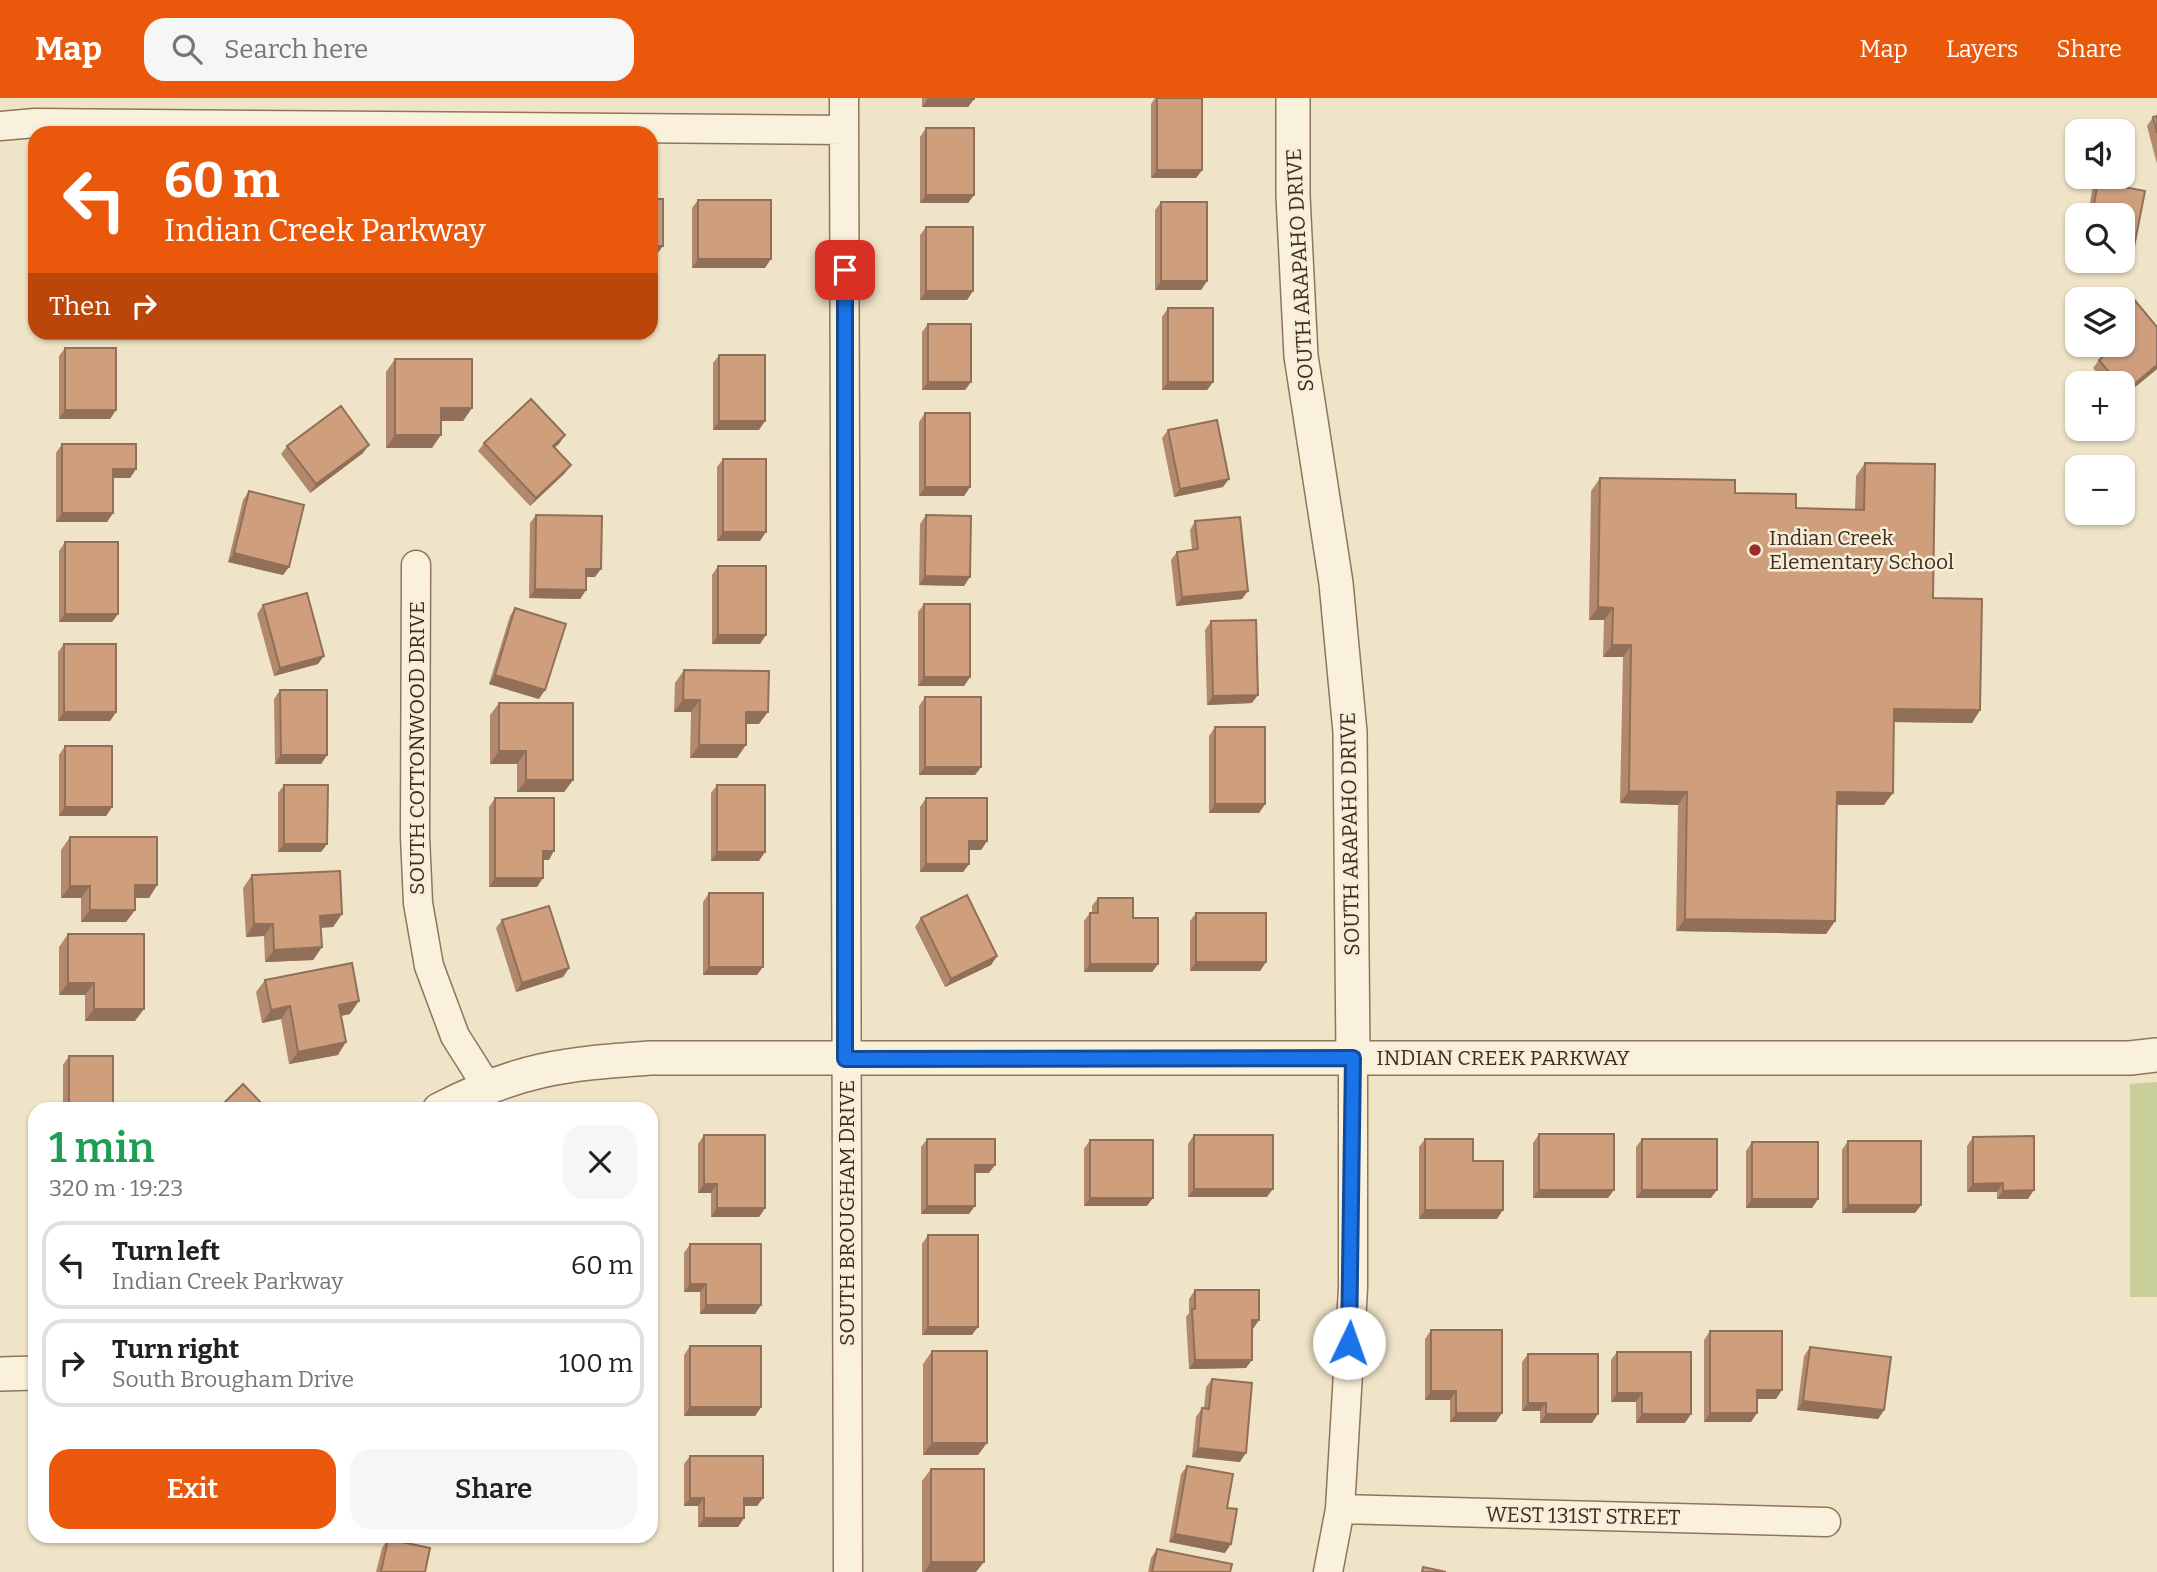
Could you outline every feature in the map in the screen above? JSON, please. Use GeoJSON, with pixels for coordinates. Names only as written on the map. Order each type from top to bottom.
{"type":"FeatureCollection","features":[{"type":"Feature","properties":{"kind":"street","name":"SOUTH BROUGHAM DRIVE"},"geometry":{"type":"LineString","coordinates":[[844,98],[848,1572]]}},
{"type":"Feature","properties":{"kind":"street","name":"SOUTH ARAPAHO DRIVE"},"geometry":{"type":"LineString","coordinates":[[1293,98],[1293,196],[1301,356],[1336,583],[1350,733],[1353,1288],[1340,1509],[1328,1572]]}},
{"type":"Feature","properties":{"kind":"street"},"geometry":{"type":"LineString","coordinates":[[0,126],[91,123],[414,126]]}},
{"type":"Feature","properties":{"kind":"street"},"geometry":{"type":"LineString","coordinates":[[658,128],[844,130]]}},
{"type":"Feature","properties":{"kind":"street","name":"SOUTH COTTONWOOD DRIVE"},"geometry":{"type":"LineString","coordinates":[[416,565],[415,836],[418,903],[429,966],[455,1036],[486,1085]]}},
{"type":"Feature","properties":{"kind":"street","name":"INDIAN CREEK PARKWAY"},"geometry":{"type":"LineString","coordinates":[[454,1102],[486,1085],[526,1072],[571,1063],[650,1058],[2130,1058],[2157,1055]]}},
{"type":"Feature","properties":{"kind":"street"},"geometry":{"type":"LineString","coordinates":[[0,1374],[28,1373]]}},
{"type":"Feature","properties":{"kind":"street","name":"WEST 131ST STREET"},"geometry":{"type":"LineString","coordinates":[[1340,1509],[1826,1522]]}},
{"type":"Feature","properties":{"kind":"green space"},"geometry":{"type":"Polygon","coordinates":[[[2157,1082],[2157,1297],[2130,1297],[2130,1084],[2157,1082]]]}},
{"type":"Feature","properties":{"kind":"building"},"geometry":{"type":"Polygon","coordinates":[[[974,98],[974,99],[928,99],[974,98]]]}},
{"type":"Feature","properties":{"kind":"building"},"geometry":{"type":"Polygon","coordinates":[[[1157,98],[1202,98],[1202,170],[1157,170],[1157,98]]]}},
{"type":"Feature","properties":{"kind":"building"},"geometry":{"type":"Polygon","coordinates":[[[2157,116],[2157,133],[2153,117],[2157,116]]]}},
{"type":"Feature","properties":{"kind":"building"},"geometry":{"type":"Polygon","coordinates":[[[926,128],[974,128],[974,195],[926,195],[926,128]]]}},
{"type":"Feature","properties":{"kind":"building"},"geometry":{"type":"Polygon","coordinates":[[[2097,189],[2145,191],[2135,242],[2135,203],[2094,203],[2097,189]]]}},
{"type":"Feature","properties":{"kind":"building"},"geometry":{"type":"Polygon","coordinates":[[[658,199],[663,199],[663,246],[658,246],[658,199]]]}},
{"type":"Feature","properties":{"kind":"building"},"geometry":{"type":"Polygon","coordinates":[[[698,200],[771,200],[771,259],[698,259],[698,200]]]}},
{"type":"Feature","properties":{"kind":"building"},"geometry":{"type":"Polygon","coordinates":[[[1161,202],[1207,202],[1207,281],[1161,281],[1161,202]]]}},
{"type":"Feature","properties":{"kind":"building"},"geometry":{"type":"Polygon","coordinates":[[[926,227],[973,227],[973,291],[926,291],[926,227]]]}},
{"type":"Feature","properties":{"kind":"building"},"geometry":{"type":"Polygon","coordinates":[[[2135,301],[2157,327],[2157,365],[2135,384],[2135,371],[2108,371],[2099,360],[2102,357],[2135,357],[2135,301]]]}},
{"type":"Feature","properties":{"kind":"building"},"geometry":{"type":"Polygon","coordinates":[[[1168,308],[1213,308],[1213,382],[1168,382],[1168,308]]]}},
{"type":"Feature","properties":{"kind":"building"},"geometry":{"type":"Polygon","coordinates":[[[928,324],[971,324],[971,382],[928,382],[928,324]]]}},
{"type":"Feature","properties":{"kind":"building"},"geometry":{"type":"Polygon","coordinates":[[[65,348],[116,348],[116,410],[65,410],[65,348]]]}},
{"type":"Feature","properties":{"kind":"building"},"geometry":{"type":"Polygon","coordinates":[[[719,355],[765,355],[765,421],[719,421],[719,355]]]}},
{"type":"Feature","properties":{"kind":"building"},"geometry":{"type":"Polygon","coordinates":[[[395,359],[472,359],[472,408],[441,408],[441,435],[395,435],[395,359]]]}},
{"type":"Feature","properties":{"kind":"building"},"geometry":{"type":"Polygon","coordinates":[[[531,399],[565,435],[553,446],[571,465],[536,498],[484,443],[531,399]]]}},
{"type":"Feature","properties":{"kind":"building"},"geometry":{"type":"Polygon","coordinates":[[[341,406],[369,445],[316,484],[287,446],[341,406]]]}},
{"type":"Feature","properties":{"kind":"building"},"geometry":{"type":"Polygon","coordinates":[[[925,413],[970,413],[970,487],[925,487],[925,413]]]}},
{"type":"Feature","properties":{"kind":"building"},"geometry":{"type":"Polygon","coordinates":[[[1217,420],[1229,479],[1180,489],[1168,430],[1217,420]]]}},
{"type":"Feature","properties":{"kind":"building"},"geometry":{"type":"Polygon","coordinates":[[[62,444],[136,444],[136,469],[113,469],[113,513],[62,513],[62,444]]]}},
{"type":"Feature","properties":{"kind":"building"},"geometry":{"type":"Polygon","coordinates":[[[723,459],[766,459],[766,532],[723,532],[723,459]]]}},
{"type":"Feature","properties":{"kind":"building"},"geometry":{"type":"Polygon","coordinates":[[[1865,463],[1935,464],[1933,598],[1982,599],[1980,710],[1894,709],[1893,793],[1837,792],[1835,921],[1685,919],[1687,792],[1629,791],[1631,645],[1612,645],[1613,608],[1598,607],[1600,478],[1735,480],[1735,493],[1796,494],[1796,508],[1864,510],[1865,463]]]}},
{"type":"Feature","properties":{"kind":"building"},"geometry":{"type":"Polygon","coordinates":[[[249,491],[304,505],[289,567],[234,553],[249,491]]]}},
{"type":"Feature","properties":{"kind":"building"},"geometry":{"type":"Polygon","coordinates":[[[536,515],[602,516],[601,569],[586,569],[586,590],[535,589],[536,515]]]}},
{"type":"Feature","properties":{"kind":"building"},"geometry":{"type":"Polygon","coordinates":[[[926,515],[971,516],[970,577],[925,576],[926,515]]]}},
{"type":"Feature","properties":{"kind":"building"},"geometry":{"type":"Polygon","coordinates":[[[1240,517],[1248,591],[1182,597],[1177,552],[1198,549],[1195,521],[1240,517]]]}},
{"type":"Feature","properties":{"kind":"building"},"geometry":{"type":"Polygon","coordinates":[[[65,542],[118,542],[118,614],[65,614],[65,542]]]}},
{"type":"Feature","properties":{"kind":"building"},"geometry":{"type":"Polygon","coordinates":[[[718,566],[766,566],[766,635],[718,635],[718,566]]]}},
{"type":"Feature","properties":{"kind":"building"},"geometry":{"type":"Polygon","coordinates":[[[307,593],[324,656],[280,668],[263,605],[307,593]]]}},
{"type":"Feature","properties":{"kind":"building"},"geometry":{"type":"Polygon","coordinates":[[[924,604],[970,604],[970,677],[924,677],[924,604]]]}},
{"type":"Feature","properties":{"kind":"building"},"geometry":{"type":"Polygon","coordinates":[[[515,608],[566,624],[545,690],[495,675],[515,608]]]}},
{"type":"Feature","properties":{"kind":"building"},"geometry":{"type":"Polygon","coordinates":[[[1256,620],[1258,695],[1213,696],[1211,621],[1256,620]]]}},
{"type":"Feature","properties":{"kind":"building"},"geometry":{"type":"Polygon","coordinates":[[[64,644],[116,644],[116,712],[64,712],[64,644]]]}},
{"type":"Feature","properties":{"kind":"building"},"geometry":{"type":"Polygon","coordinates":[[[684,670],[769,671],[768,712],[746,712],[746,745],[699,745],[700,700],[683,700],[684,670]]]}},
{"type":"Feature","properties":{"kind":"building"},"geometry":{"type":"Polygon","coordinates":[[[280,690],[327,690],[327,755],[281,755],[280,690]]]}},
{"type":"Feature","properties":{"kind":"building"},"geometry":{"type":"Polygon","coordinates":[[[925,697],[981,697],[981,767],[925,767],[925,697]]]}},
{"type":"Feature","properties":{"kind":"building"},"geometry":{"type":"Polygon","coordinates":[[[499,703],[573,703],[573,780],[526,780],[526,751],[499,751],[499,703]]]}},
{"type":"Feature","properties":{"kind":"building"},"geometry":{"type":"Polygon","coordinates":[[[1215,727],[1265,727],[1265,804],[1215,804],[1215,727]]]}},
{"type":"Feature","properties":{"kind":"building"},"geometry":{"type":"Polygon","coordinates":[[[65,746],[112,746],[112,807],[65,807],[65,746]]]}},
{"type":"Feature","properties":{"kind":"building"},"geometry":{"type":"Polygon","coordinates":[[[284,785],[328,785],[327,844],[284,844],[284,785]]]}},
{"type":"Feature","properties":{"kind":"building"},"geometry":{"type":"Polygon","coordinates":[[[717,785],[765,785],[765,852],[717,852],[717,785]]]}},
{"type":"Feature","properties":{"kind":"building"},"geometry":{"type":"Polygon","coordinates":[[[495,798],[554,798],[554,851],[543,851],[543,878],[495,878],[495,798]]]}},
{"type":"Feature","properties":{"kind":"building"},"geometry":{"type":"Polygon","coordinates":[[[926,798],[987,798],[987,841],[969,841],[969,864],[926,864],[926,798]]]}},
{"type":"Feature","properties":{"kind":"building"},"geometry":{"type":"Polygon","coordinates":[[[70,837],[157,837],[157,885],[135,885],[135,910],[90,910],[90,886],[70,886],[70,837]]]}},
{"type":"Feature","properties":{"kind":"building"},"geometry":{"type":"Polygon","coordinates":[[[340,871],[342,914],[320,916],[322,947],[274,950],[273,924],[254,924],[252,875],[340,871]]]}},
{"type":"Feature","properties":{"kind":"building"},"geometry":{"type":"Polygon","coordinates":[[[709,893],[763,893],[763,967],[709,967],[709,893]]]}},
{"type":"Feature","properties":{"kind":"building"},"geometry":{"type":"Polygon","coordinates":[[[967,895],[997,956],[951,979],[921,918],[967,895]]]}},
{"type":"Feature","properties":{"kind":"building"},"geometry":{"type":"Polygon","coordinates":[[[1098,898],[1133,898],[1133,918],[1158,918],[1158,964],[1090,964],[1090,913],[1098,913],[1098,898]]]}},
{"type":"Feature","properties":{"kind":"building"},"geometry":{"type":"Polygon","coordinates":[[[549,906],[569,968],[522,983],[502,920],[549,906]]]}},
{"type":"Feature","properties":{"kind":"building"},"geometry":{"type":"Polygon","coordinates":[[[1196,913],[1266,913],[1266,962],[1196,962],[1196,913]]]}},
{"type":"Feature","properties":{"kind":"building"},"geometry":{"type":"Polygon","coordinates":[[[68,934],[144,934],[144,1009],[94,1009],[94,983],[68,983],[68,934]]]}},
{"type":"Feature","properties":{"kind":"building"},"geometry":{"type":"Polygon","coordinates":[[[352,963],[359,1001],[339,1005],[346,1042],[298,1052],[290,1006],[271,1010],[265,980],[352,963]]]}},
{"type":"Feature","properties":{"kind":"building"},"geometry":{"type":"Polygon","coordinates":[[[69,1056],[113,1056],[113,1102],[69,1102],[69,1056]]]}},
{"type":"Feature","properties":{"kind":"building"},"geometry":{"type":"Polygon","coordinates":[[[243,1084],[260,1102],[225,1102],[243,1084]]]}},
{"type":"Feature","properties":{"kind":"building"},"geometry":{"type":"Polygon","coordinates":[[[1539,1134],[1614,1134],[1614,1190],[1539,1190],[1539,1134]]]}},
{"type":"Feature","properties":{"kind":"building"},"geometry":{"type":"Polygon","coordinates":[[[704,1135],[765,1135],[765,1208],[717,1208],[717,1184],[704,1184],[704,1135]]]}},
{"type":"Feature","properties":{"kind":"building"},"geometry":{"type":"Polygon","coordinates":[[[1194,1135],[1273,1135],[1273,1189],[1194,1189],[1194,1135]]]}},
{"type":"Feature","properties":{"kind":"building"},"geometry":{"type":"Polygon","coordinates":[[[2034,1136],[2034,1190],[2003,1191],[2003,1183],[1973,1184],[1973,1137],[2034,1136]]]}},
{"type":"Feature","properties":{"kind":"building"},"geometry":{"type":"Polygon","coordinates":[[[927,1139],[995,1139],[995,1165],[975,1165],[975,1206],[927,1206],[927,1139]]]}},
{"type":"Feature","properties":{"kind":"building"},"geometry":{"type":"Polygon","coordinates":[[[1425,1139],[1473,1139],[1473,1161],[1503,1161],[1503,1210],[1425,1210],[1425,1139]]]}},
{"type":"Feature","properties":{"kind":"building"},"geometry":{"type":"Polygon","coordinates":[[[1642,1139],[1717,1139],[1717,1190],[1642,1190],[1642,1139]]]}},
{"type":"Feature","properties":{"kind":"building"},"geometry":{"type":"Polygon","coordinates":[[[1090,1140],[1153,1140],[1153,1198],[1090,1198],[1090,1140]]]}},
{"type":"Feature","properties":{"kind":"building"},"geometry":{"type":"Polygon","coordinates":[[[1848,1141],[1921,1141],[1921,1205],[1848,1205],[1848,1141]]]}},
{"type":"Feature","properties":{"kind":"building"},"geometry":{"type":"Polygon","coordinates":[[[1752,1142],[1818,1142],[1818,1199],[1752,1199],[1752,1142]]]}},
{"type":"Feature","properties":{"kind":"building"},"geometry":{"type":"Polygon","coordinates":[[[928,1235],[978,1235],[978,1327],[928,1327],[928,1235]]]}},
{"type":"Feature","properties":{"kind":"building"},"geometry":{"type":"Polygon","coordinates":[[[690,1244],[761,1244],[761,1305],[706,1305],[706,1284],[690,1284],[690,1244]]]}},
{"type":"Feature","properties":{"kind":"building"},"geometry":{"type":"Polygon","coordinates":[[[1195,1290],[1259,1290],[1259,1320],[1252,1320],[1252,1360],[1195,1360],[1192,1309],[1195,1309],[1195,1290]]]}},
{"type":"Feature","properties":{"kind":"building"},"geometry":{"type":"Polygon","coordinates":[[[1431,1330],[1502,1330],[1502,1413],[1456,1413],[1456,1391],[1431,1391],[1431,1330]]]}},
{"type":"Feature","properties":{"kind":"building"},"geometry":{"type":"Polygon","coordinates":[[[1710,1331],[1782,1331],[1782,1390],[1757,1390],[1757,1413],[1710,1413],[1710,1331]]]}},
{"type":"Feature","properties":{"kind":"building"},"geometry":{"type":"Polygon","coordinates":[[[690,1346],[761,1346],[761,1407],[690,1407],[690,1346]]]}},
{"type":"Feature","properties":{"kind":"building"},"geometry":{"type":"Polygon","coordinates":[[[1810,1347],[1891,1357],[1884,1410],[1803,1401],[1810,1347]]]}},
{"type":"Feature","properties":{"kind":"building"},"geometry":{"type":"Polygon","coordinates":[[[932,1351],[987,1351],[987,1443],[932,1443],[932,1351]]]}},
{"type":"Feature","properties":{"kind":"building"},"geometry":{"type":"Polygon","coordinates":[[[1617,1352],[1691,1352],[1691,1414],[1642,1414],[1642,1393],[1617,1393],[1617,1352]]]}},
{"type":"Feature","properties":{"kind":"building"},"geometry":{"type":"Polygon","coordinates":[[[1528,1354],[1598,1354],[1598,1414],[1546,1414],[1546,1403],[1528,1403],[1528,1354]]]}},
{"type":"Feature","properties":{"kind":"building"},"geometry":{"type":"Polygon","coordinates":[[[1212,1379],[1252,1383],[1246,1453],[1198,1448],[1202,1408],[1209,1409],[1212,1379]]]}},
{"type":"Feature","properties":{"kind":"building"},"geometry":{"type":"Polygon","coordinates":[[[690,1456],[763,1456],[763,1498],[744,1498],[744,1518],[704,1518],[704,1498],[690,1498],[690,1456]]]}},
{"type":"Feature","properties":{"kind":"building"},"geometry":{"type":"Polygon","coordinates":[[[1187,1466],[1233,1474],[1227,1508],[1237,1509],[1231,1544],[1175,1534],[1187,1466]]]}},
{"type":"Feature","properties":{"kind":"building"},"geometry":{"type":"Polygon","coordinates":[[[931,1469],[984,1469],[984,1562],[931,1562],[931,1469]]]}},
{"type":"Feature","properties":{"kind":"building"},"geometry":{"type":"Polygon","coordinates":[[[387,1543],[407,1543],[430,1548],[425,1572],[381,1572],[387,1543]]]}},
{"type":"Feature","properties":{"kind":"building"},"geometry":{"type":"Polygon","coordinates":[[[1157,1549],[1232,1564],[1230,1572],[1152,1572],[1157,1549]]]}},
{"type":"Feature","properties":{"kind":"building"},"geometry":{"type":"Polygon","coordinates":[[[1423,1567],[1446,1572],[1422,1572],[1423,1567]]]}},
{"type":"Feature","properties":{"kind":"place","name":"Indian Creek Elementary School"},"geometry":{"type":"Point","coordinates":[1755,550]}},
{"type":"Feature","properties":{"kind":"route"},"geometry":{"type":"LineString","coordinates":[[845,270],[845,1059],[1353,1058],[1353,1288],[1349,1343]]}}]}
